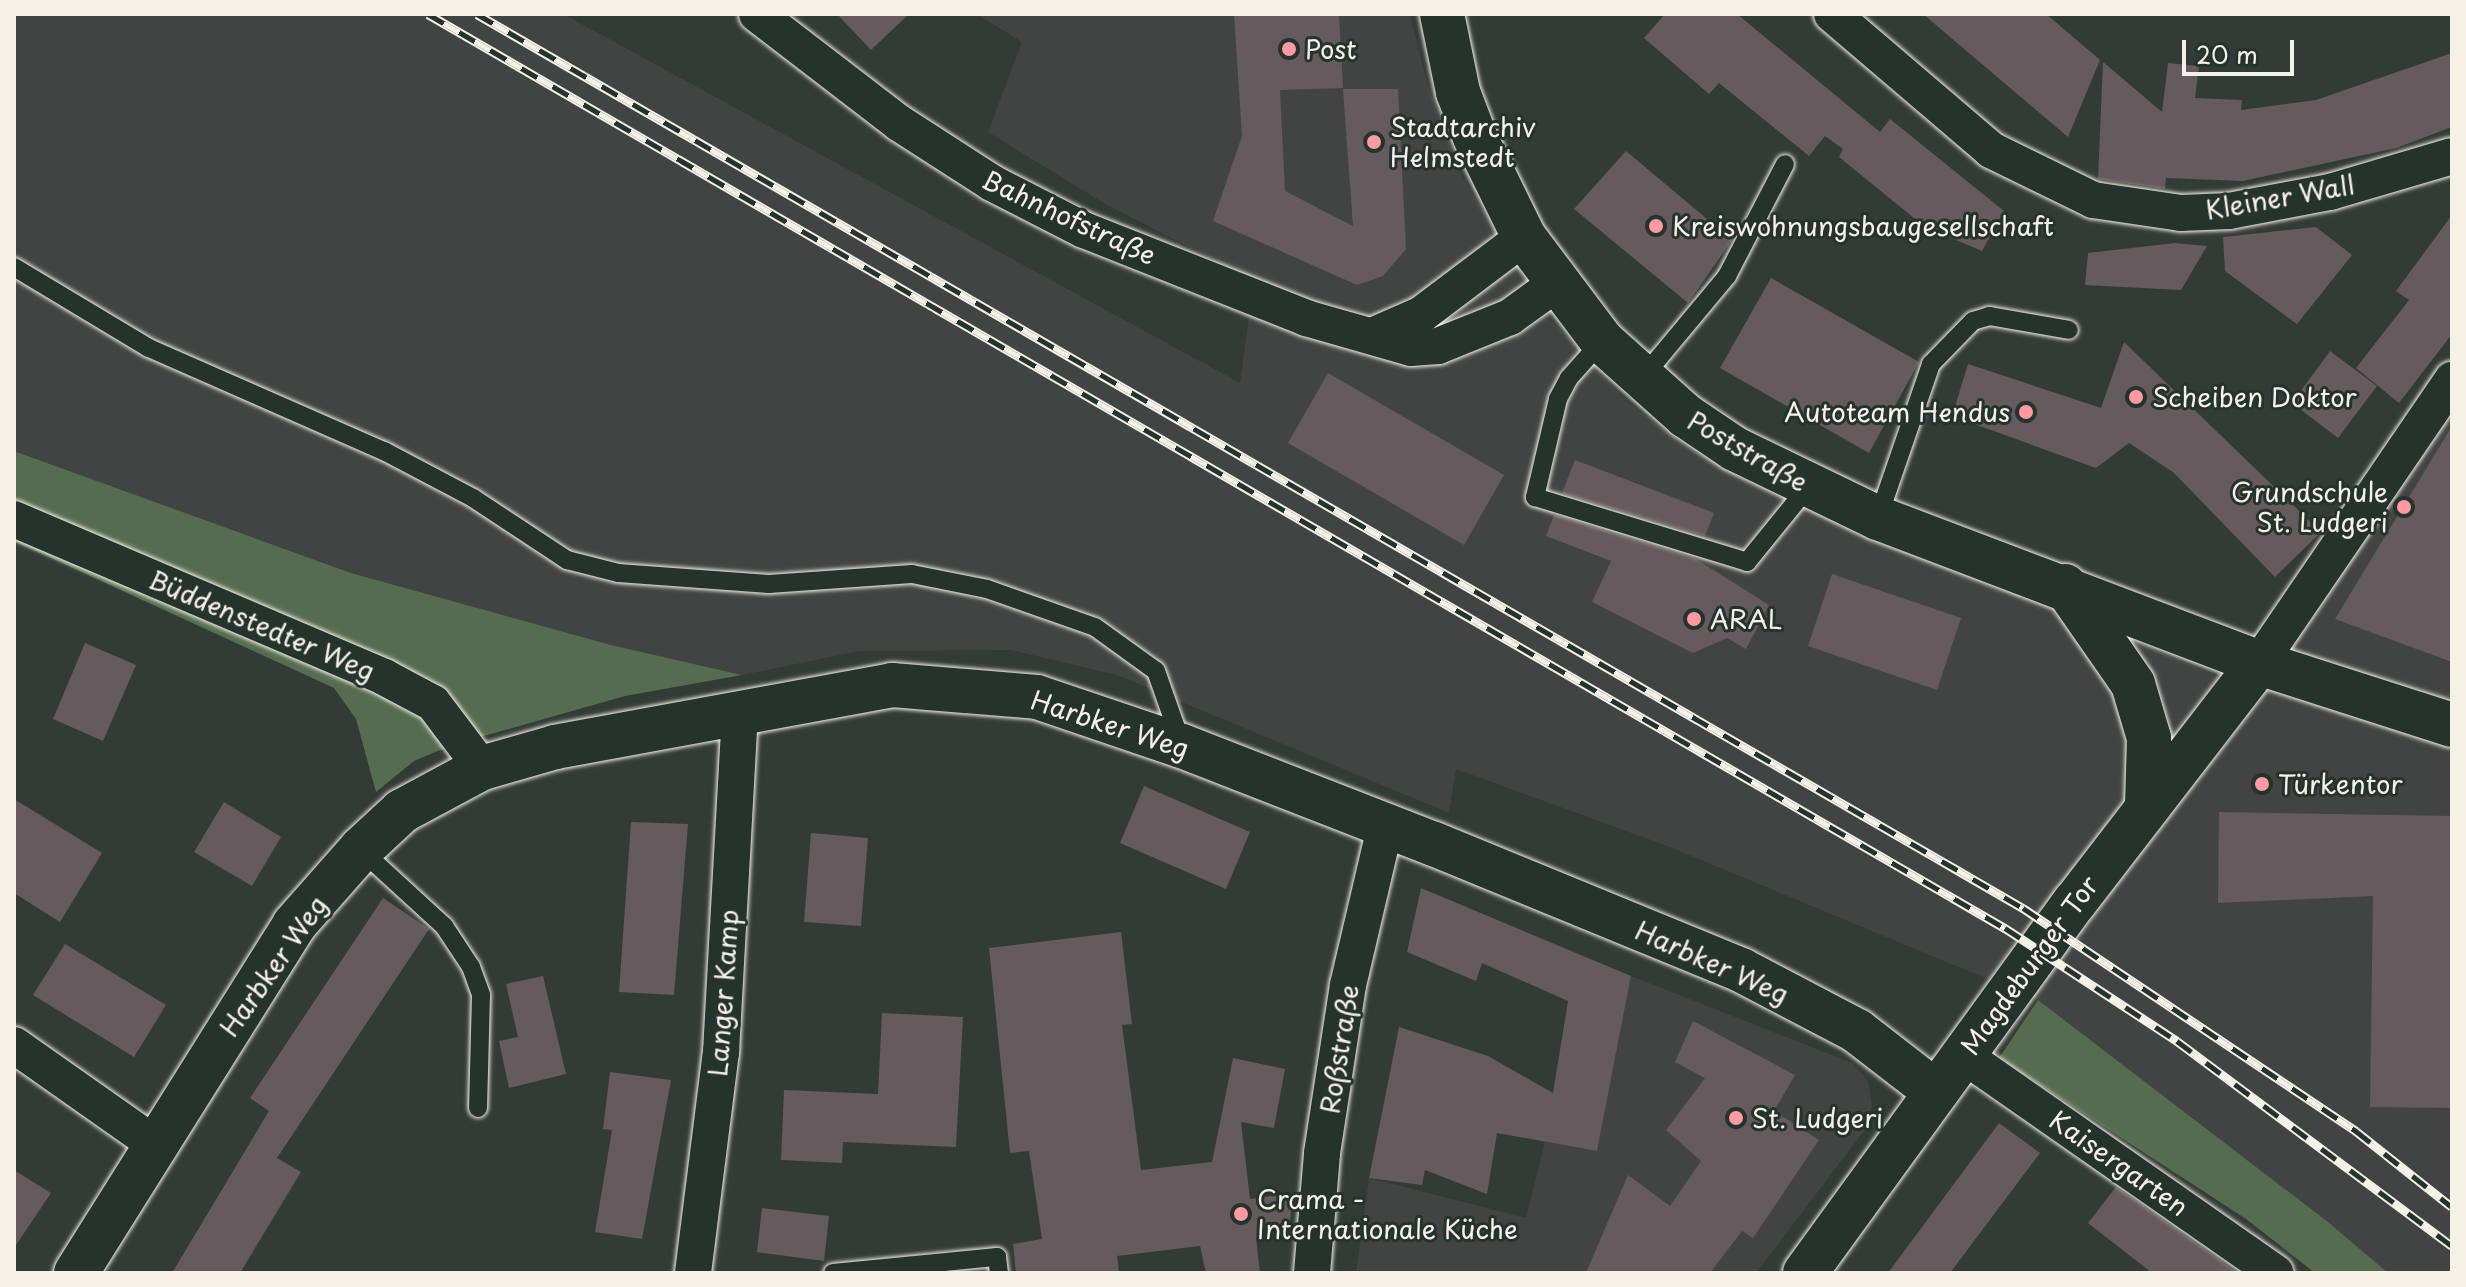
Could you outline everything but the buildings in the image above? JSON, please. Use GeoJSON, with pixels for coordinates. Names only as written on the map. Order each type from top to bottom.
{"type":"FeatureCollection","features":[{"type":"Feature","properties":{"kind":"main road","name":"Poststraße"},"geometry":{"type":"LineString","coordinates":[[1442,14],[1467,115],[1492,179],[1524,237],[1556,284],[1602,341],[1640,380],[1735,449],[1808,487],[1878,518],[2065,586],[2259,663],[2442,727]]}},
{"type":"Feature","properties":{"kind":"main road"},"geometry":{"type":"LineString","coordinates":[[2065,586],[2133,684],[2149,738],[2147,805]]}},
{"type":"Feature","properties":{"kind":"main road","name":"Magdeburger Tor"},"geometry":{"type":"LineString","coordinates":[[1805,1273],[2147,805],[2259,663]]}},
{"type":"Feature","properties":{"kind":"main road","name":"Harbker Weg"},"geometry":{"type":"LineString","coordinates":[[76,1273],[294,925],[361,849],[402,811],[482,768],[627,730],[892,685],[949,686],[1037,697],[1182,746],[1741,970],[1857,1031],[1936,1092]]}},
{"type":"Feature","properties":{"kind":"street","name":"Bahnhofstraße"},"geometry":{"type":"LineString","coordinates":[[757,14],[931,145],[1045,211],[1306,318],[1411,348],[1462,339],[1510,317],[1556,284]]}},
{"type":"Feature","properties":{"kind":"street","name":"Kleiner Wall"},"geometry":{"type":"LineString","coordinates":[[1832,14],[1991,150],[2093,200],[2181,213],[2229,211],[2330,192],[2452,156]]}},
{"type":"Feature","properties":{"kind":"street"},"geometry":{"type":"LineString","coordinates":[[1372,336],[1422,314],[1524,237]]}},
{"type":"Feature","properties":{"kind":"street"},"geometry":{"type":"LineString","coordinates":[[2259,663],[2452,380]]}},
{"type":"Feature","properties":{"kind":"street","name":"Büddenstedter Weg"},"geometry":{"type":"LineString","coordinates":[[14,519],[384,677],[433,703],[482,768]]}},
{"type":"Feature","properties":{"kind":"street","name":"Langer Kamp"},"geometry":{"type":"LineString","coordinates":[[693,1273],[721,1052],[740,711]]}},
{"type":"Feature","properties":{"kind":"street","name":"Roßstraße"},"geometry":{"type":"LineString","coordinates":[[1312,1273],[1322,1153],[1348,985],[1385,827]]}},
{"type":"Feature","properties":{"kind":"street"},"geometry":{"type":"LineString","coordinates":[[14,1045],[155,1144]]}},
{"type":"Feature","properties":{"kind":"street","name":"Kaisergarten"},"geometry":{"type":"LineString","coordinates":[[1963,1055],[2275,1273]]}},
{"type":"Feature","properties":{"kind":"lane"},"geometry":{"type":"LineString","coordinates":[[1640,380],[1727,276],[1785,164]]}},
{"type":"Feature","properties":{"kind":"lane"},"geometry":{"type":"LineString","coordinates":[[14,267],[149,348],[384,451],[473,498],[567,560],[618,573],[769,584],[912,574],[987,589],[1095,627],[1156,671],[1182,746]]}},
{"type":"Feature","properties":{"kind":"lane"},"geometry":{"type":"LineString","coordinates":[[1878,518],[1931,364],[1973,321],[1989,316],[2069,330]]}},
{"type":"Feature","properties":{"kind":"lane"},"geometry":{"type":"LineString","coordinates":[[1602,341],[1569,378],[1558,399],[1535,497],[1747,562],[1808,487]]}},
{"type":"Feature","properties":{"kind":"lane"},"geometry":{"type":"LineString","coordinates":[[361,849],[444,926],[471,967],[481,995],[478,1108]]}},
{"type":"Feature","properties":{"kind":"lane"},"geometry":{"type":"LineString","coordinates":[[833,1273],[997,1257],[999,1273]]}},
{"type":"Feature","properties":{"kind":"shaded area"},"geometry":{"type":"Polygon","coordinates":[[[14,14],[563,14],[1240,383],[1254,280],[1107,205],[988,132],[1022,42],[977,14],[1410,14],[1427,83],[1461,175],[1551,320],[1626,401],[1691,450],[2231,683],[2452,364],[2452,1273],[2388,1273],[2038,1000],[1670,847],[1456,769],[1449,813],[1117,675],[1011,650],[859,651],[742,675],[611,645],[351,573],[14,451],[14,14]]]}},
{"type":"Feature","properties":{"kind":"shaded area","name":"St. Ludgeri"},"geometry":{"type":"Polygon","coordinates":[[[1631,976],[1852,1063],[1868,1081],[1872,1106],[1864,1131],[1756,1273],[1356,1273],[1369,1178],[1526,1218],[1545,1142],[1597,1151],[1631,976]]]}},
{"type":"Feature","properties":{"kind":"green space"},"geometry":{"type":"Polygon","coordinates":[[[14,451],[351,573],[611,645],[742,675],[625,696],[452,745],[414,761],[376,792],[356,719],[334,688],[14,541],[14,451]]]}},
{"type":"Feature","properties":{"kind":"green space"},"geometry":{"type":"Polygon","coordinates":[[[2038,1000],[2328,1222],[2388,1273],[2315,1273],[2246,1219],[1999,1058],[2038,1000]]]}},
{"type":"Feature","properties":{"kind":"railway"},"geometry":{"type":"LineString","coordinates":[[428,14],[2005,928],[2177,1041],[2452,1246]]}},
{"type":"Feature","properties":{"kind":"railway"},"geometry":{"type":"LineString","coordinates":[[477,14],[2023,908],[2356,1131],[2452,1207]]}},
{"type":"Feature","properties":{"kind":"place","name":"Post"},"geometry":{"type":"Point","coordinates":[1289,49]}},
{"type":"Feature","properties":{"kind":"place","name":"Stadtarchiv Helmstedt"},"geometry":{"type":"Point","coordinates":[1374,142]}},
{"type":"Feature","properties":{"kind":"place","name":"Kreiswohnungsbaugesellschaft"},"geometry":{"type":"Point","coordinates":[1656,226]}},
{"type":"Feature","properties":{"kind":"place","name":"Scheiben Doktor"},"geometry":{"type":"Point","coordinates":[2136,397]}},
{"type":"Feature","properties":{"kind":"place","name":"Autoteam Hendus"},"geometry":{"type":"Point","coordinates":[2026,412]}},
{"type":"Feature","properties":{"kind":"place","name":"Grundschule St. Ludgeri"},"geometry":{"type":"Point","coordinates":[2404,507]}},
{"type":"Feature","properties":{"kind":"place","name":"ARAL"},"geometry":{"type":"Point","coordinates":[1694,619]}},
{"type":"Feature","properties":{"kind":"place","name":"Türkentor"},"geometry":{"type":"Point","coordinates":[2262,784]}},
{"type":"Feature","properties":{"kind":"place","name":"St. Ludgeri"},"geometry":{"type":"Point","coordinates":[1736,1118]}},
{"type":"Feature","properties":{"kind":"place","name":"Crama - Internationale Küche"},"geometry":{"type":"Point","coordinates":[1241,1214]}}]}
